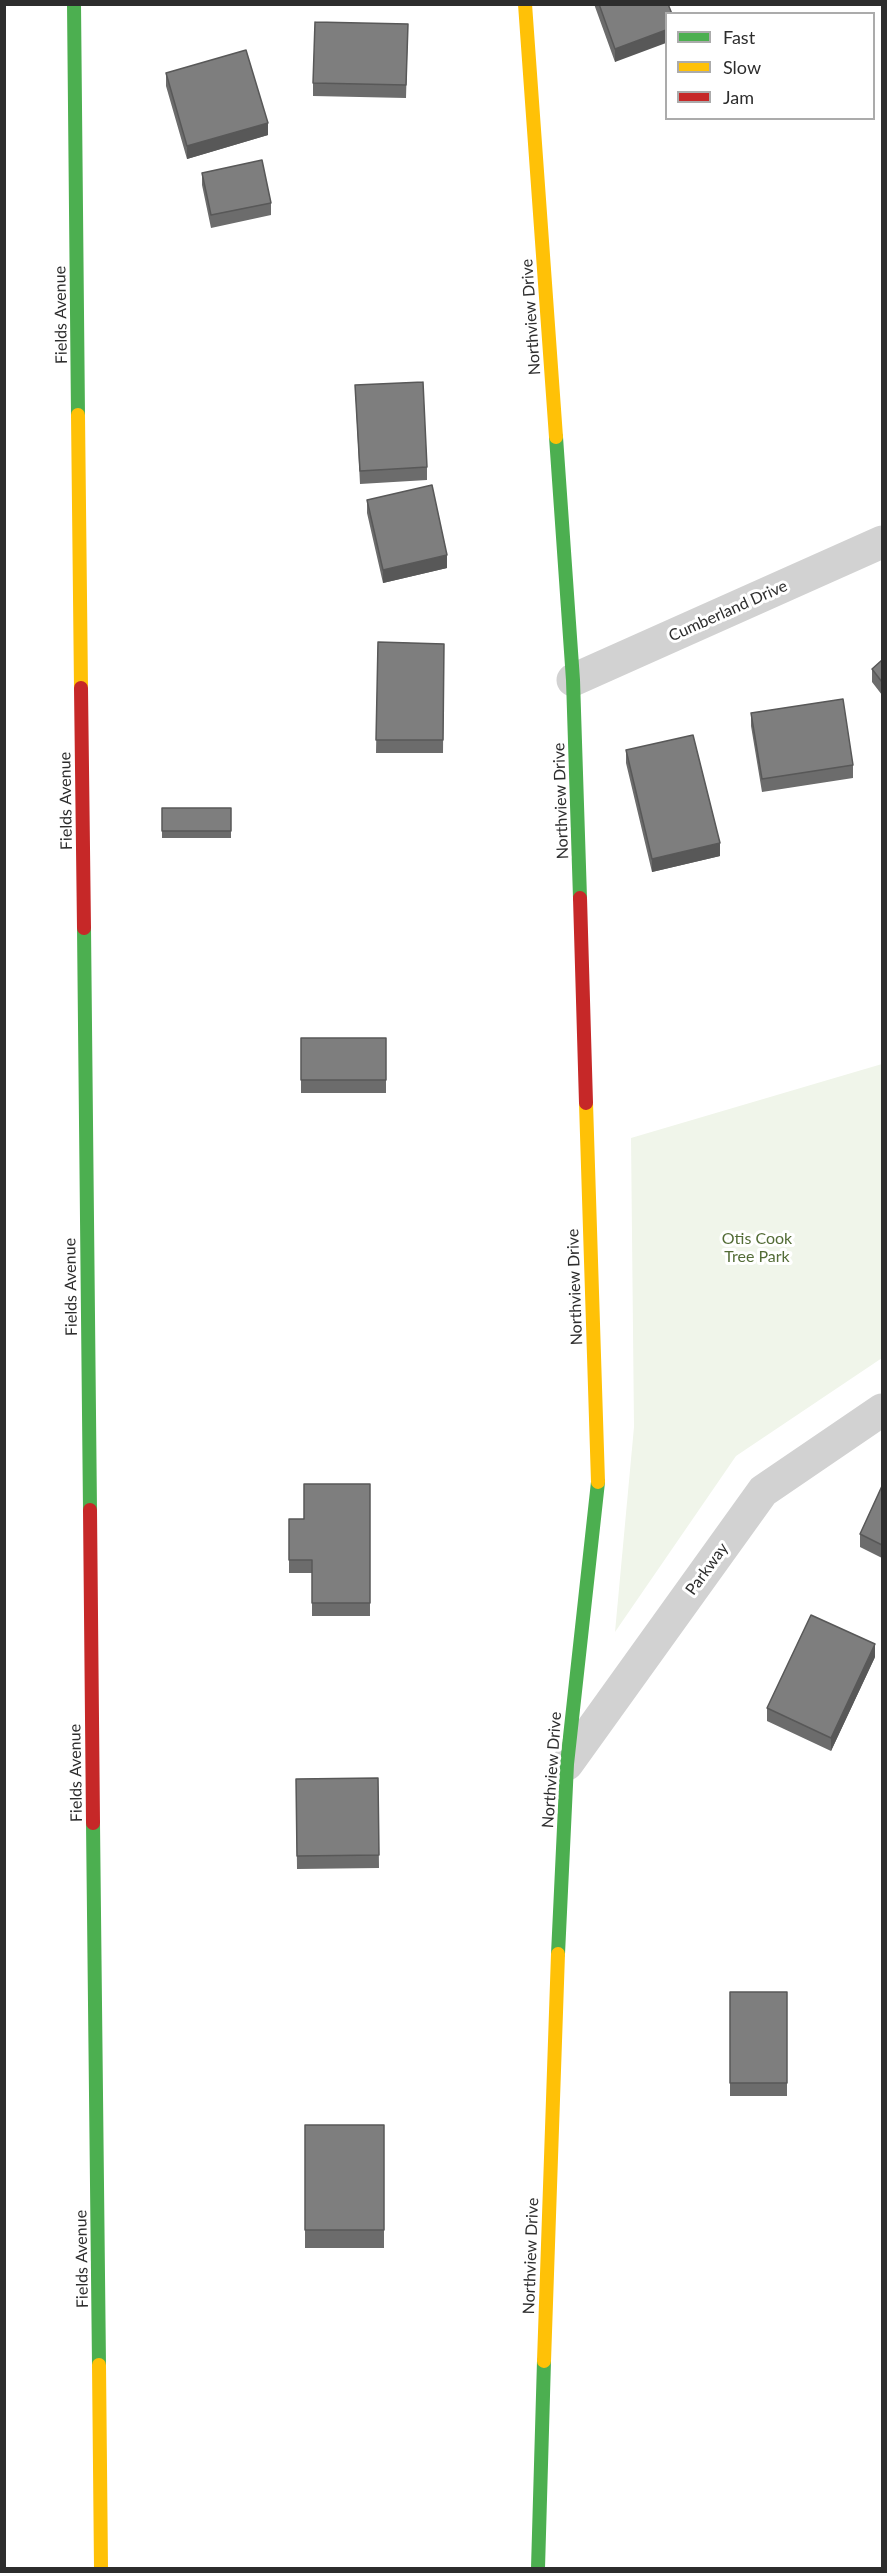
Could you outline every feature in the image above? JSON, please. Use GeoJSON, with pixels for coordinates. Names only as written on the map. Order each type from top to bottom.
{"type":"FeatureCollection","features":[{"type":"Feature","properties":{"kind":"street","name":"Fields Avenue"},"geometry":{"type":"LineString","coordinates":[[74,4],[101,2568]]}},
{"type":"Feature","properties":{"kind":"street","name":"Northview Drive"},"geometry":{"type":"LineString","coordinates":[[525,4],[573,680],[598,1495],[567,1764],[554,2053],[538,2568]]}},
{"type":"Feature","properties":{"kind":"street","name":"Cumberland Drive"},"geometry":{"type":"LineString","coordinates":[[573,680],[882,542]]}},
{"type":"Feature","properties":{"kind":"street","name":"Parkway"},"geometry":{"type":"LineString","coordinates":[[567,1764],[763,1491],[882,1410]]}},
{"type":"Feature","properties":{"kind":"green space","name":"Otis Cook Tree Park"},"geometry":{"type":"Polygon","coordinates":[[[882,1064],[882,1358],[736,1456],[615,1632],[634,1427],[631,1138],[882,1064]]]}},
{"type":"Feature","properties":{"kind":"building"},"geometry":{"type":"Polygon","coordinates":[[[599,4],[668,4],[671,12],[665,12],[665,30],[615,49],[599,4]]]}},
{"type":"Feature","properties":{"kind":"building"},"geometry":{"type":"Polygon","coordinates":[[[315,22],[408,24],[406,85],[313,83],[315,22]]]}},
{"type":"Feature","properties":{"kind":"building"},"geometry":{"type":"Polygon","coordinates":[[[246,50],[268,123],[187,146],[166,73],[246,50]]]}},
{"type":"Feature","properties":{"kind":"building"},"geometry":{"type":"Polygon","coordinates":[[[262,160],[271,203],[211,215],[202,173],[262,160]]]}},
{"type":"Feature","properties":{"kind":"building"},"geometry":{"type":"Polygon","coordinates":[[[423,382],[427,467],[360,471],[355,385],[423,382]]]}},
{"type":"Feature","properties":{"kind":"building"},"geometry":{"type":"Polygon","coordinates":[[[432,485],[447,555],[383,570],[367,500],[432,485]]]}},
{"type":"Feature","properties":{"kind":"building"},"geometry":{"type":"Polygon","coordinates":[[[378,642],[444,644],[443,740],[376,740],[378,642]]]}},
{"type":"Feature","properties":{"kind":"building"},"geometry":{"type":"Polygon","coordinates":[[[882,660],[882,682],[872,669],[882,660]]]}},
{"type":"Feature","properties":{"kind":"building"},"geometry":{"type":"Polygon","coordinates":[[[843,699],[853,765],[762,779],[751,713],[843,699]]]}},
{"type":"Feature","properties":{"kind":"building"},"geometry":{"type":"Polygon","coordinates":[[[693,735],[720,843],[652,859],[626,750],[693,735]]]}},
{"type":"Feature","properties":{"kind":"building"},"geometry":{"type":"Polygon","coordinates":[[[162,808],[231,808],[231,831],[162,831],[162,808]]]}},
{"type":"Feature","properties":{"kind":"building"},"geometry":{"type":"Polygon","coordinates":[[[301,1038],[386,1038],[386,1080],[301,1080],[301,1038]]]}},
{"type":"Feature","properties":{"kind":"building"},"geometry":{"type":"Polygon","coordinates":[[[304,1484],[370,1484],[370,1603],[312,1603],[312,1560],[289,1560],[289,1519],[304,1519],[304,1484]]]}},
{"type":"Feature","properties":{"kind":"building"},"geometry":{"type":"Polygon","coordinates":[[[882,1486],[882,1545],[860,1534],[882,1486]]]}},
{"type":"Feature","properties":{"kind":"building"},"geometry":{"type":"Polygon","coordinates":[[[811,1615],[875,1644],[831,1738],[767,1708],[811,1615]]]}},
{"type":"Feature","properties":{"kind":"building"},"geometry":{"type":"Polygon","coordinates":[[[378,1778],[379,1855],[297,1856],[296,1779],[378,1778]]]}},
{"type":"Feature","properties":{"kind":"building"},"geometry":{"type":"Polygon","coordinates":[[[730,1992],[787,1992],[787,2083],[730,2083],[730,1992]]]}},
{"type":"Feature","properties":{"kind":"building"},"geometry":{"type":"Polygon","coordinates":[[[305,2125],[384,2125],[384,2230],[305,2230],[305,2125]]]}},
{"type":"Feature","properties":{"kind":"traffic: fast"},"geometry":{"type":"LineString","coordinates":[[74,4],[78,415]]}},
{"type":"Feature","properties":{"kind":"traffic: fast"},"geometry":{"type":"LineString","coordinates":[[556,437],[573,680],[580,898]]}},
{"type":"Feature","properties":{"kind":"traffic: fast"},"geometry":{"type":"LineString","coordinates":[[84,928],[90,1510]]}},
{"type":"Feature","properties":{"kind":"traffic: fast"},"geometry":{"type":"LineString","coordinates":[[558,1954],[567,1764],[598,1482]]}},
{"type":"Feature","properties":{"kind":"traffic: fast"},"geometry":{"type":"LineString","coordinates":[[93,1823],[99,2365]]}},
{"type":"Feature","properties":{"kind":"traffic: fast"},"geometry":{"type":"LineString","coordinates":[[538,2568],[544,2361]]}},
{"type":"Feature","properties":{"kind":"traffic: slow"},"geometry":{"type":"LineString","coordinates":[[525,4],[556,437]]}},
{"type":"Feature","properties":{"kind":"traffic: slow"},"geometry":{"type":"LineString","coordinates":[[78,415],[81,688]]}},
{"type":"Feature","properties":{"kind":"traffic: slow"},"geometry":{"type":"LineString","coordinates":[[586,1103],[598,1482]]}},
{"type":"Feature","properties":{"kind":"traffic: slow"},"geometry":{"type":"LineString","coordinates":[[544,2361],[558,1954]]}},
{"type":"Feature","properties":{"kind":"traffic: slow"},"geometry":{"type":"LineString","coordinates":[[99,2365],[101,2568]]}},
{"type":"Feature","properties":{"kind":"traffic: jam"},"geometry":{"type":"LineString","coordinates":[[81,688],[84,928]]}},
{"type":"Feature","properties":{"kind":"traffic: jam"},"geometry":{"type":"LineString","coordinates":[[580,898],[586,1103]]}},
{"type":"Feature","properties":{"kind":"traffic: jam"},"geometry":{"type":"LineString","coordinates":[[90,1510],[93,1823]]}}]}
